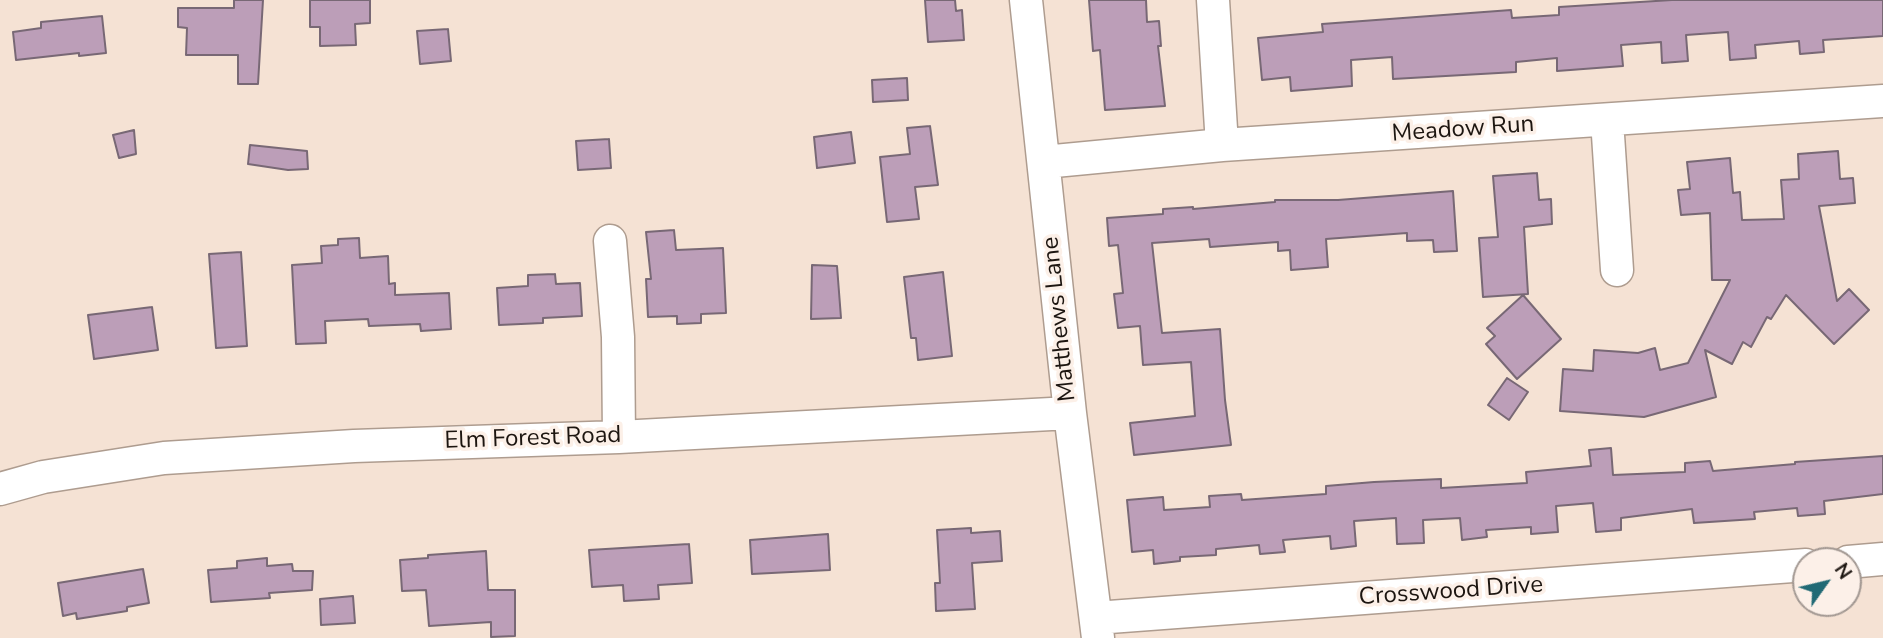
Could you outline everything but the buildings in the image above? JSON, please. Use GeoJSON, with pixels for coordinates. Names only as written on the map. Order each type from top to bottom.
{"type":"FeatureCollection","features":[{"type":"Feature","properties":{"kind":"street","name":"Matthews Lane"},"geometry":{"type":"LineString","coordinates":[[1026,0],[1070,413],[1097,628]]}},
{"type":"Feature","properties":{"kind":"street"},"geometry":{"type":"LineString","coordinates":[[1213,0],[1222,145]]}},
{"type":"Feature","properties":{"kind":"street","name":"Meadow Run"},"geometry":{"type":"LineString","coordinates":[[1044,162],[1222,145],[1883,101]]}},
{"type":"Feature","properties":{"kind":"street"},"geometry":{"type":"LineString","coordinates":[[1607,120],[1617,270]]}},
{"type":"Feature","properties":{"kind":"street"},"geometry":{"type":"LineString","coordinates":[[610,241],[618,337],[619,437]]}},
{"type":"Feature","properties":{"kind":"street","name":"Elm Forest Road"},"geometry":{"type":"LineString","coordinates":[[0,489],[43,477],[164,458],[354,446],[619,437],[1070,413]]}},
{"type":"Feature","properties":{"kind":"street"},"geometry":{"type":"LineString","coordinates":[[1862,561],[1883,559]]}},
{"type":"Feature","properties":{"kind":"street","name":"Crosswood Drive"},"geometry":{"type":"LineString","coordinates":[[1097,628],[1792,566]]}}]}
